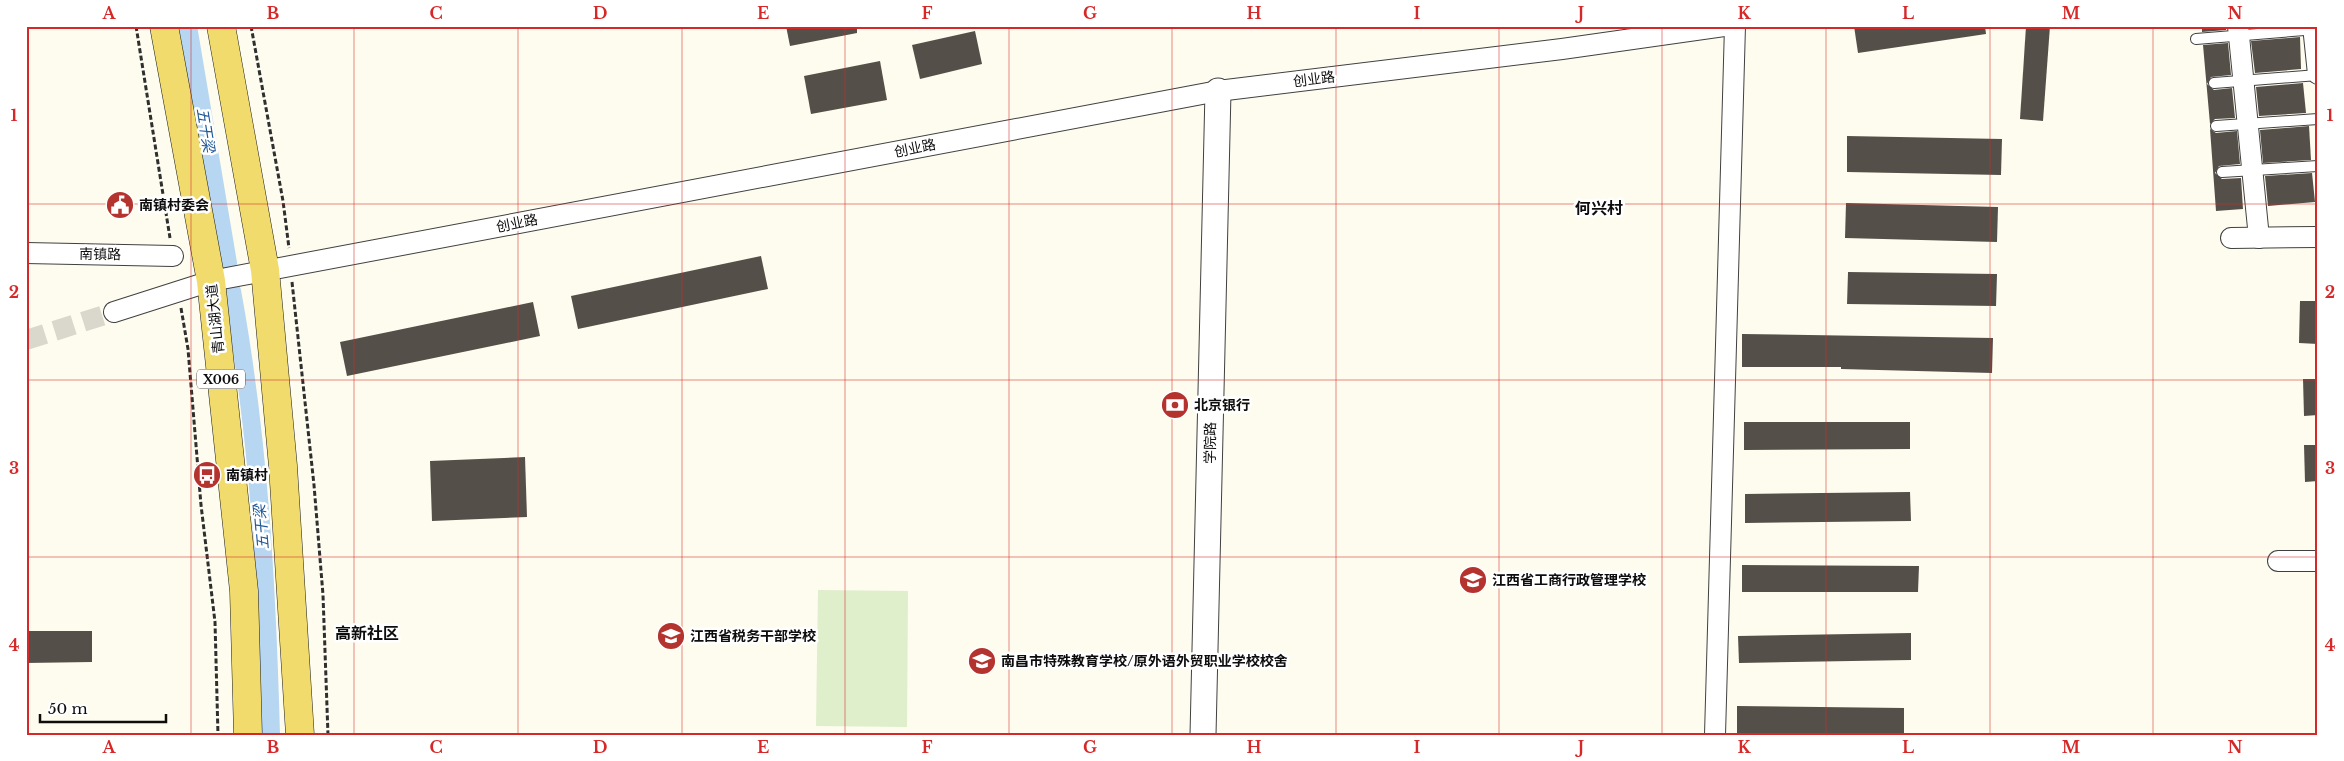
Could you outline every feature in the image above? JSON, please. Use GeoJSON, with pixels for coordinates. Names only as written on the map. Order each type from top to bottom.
{"type":"FeatureCollection","features":[{"type":"Feature","properties":{"kind":"main road","name":"青山湖大道"},"geometry":{"type":"LineString","coordinates":[[164,26],[211,280],[244,591],[248,735]]}},
{"type":"Feature","properties":{"kind":"main road"},"geometry":{"type":"LineString","coordinates":[[221,26],[278,268],[283,466],[300,735]]}},
{"type":"Feature","properties":{"kind":"street","name":"创业路"},"geometry":{"type":"LineString","coordinates":[[114,312],[211,280],[1218,91],[1562,50],[1724,26]]}},
{"type":"Feature","properties":{"kind":"street"},"geometry":{"type":"LineString","coordinates":[[1715,735],[1735,26]]}},
{"type":"Feature","properties":{"kind":"street"},"geometry":{"type":"LineString","coordinates":[[2315,28],[2318,74]]}},
{"type":"Feature","properties":{"kind":"street"},"geometry":{"type":"LineString","coordinates":[[2239,31],[2259,238]]}},
{"type":"Feature","properties":{"kind":"street","name":"学院路"},"geometry":{"type":"LineString","coordinates":[[1203,735],[1218,91]]}},
{"type":"Feature","properties":{"kind":"street"},"geometry":{"type":"LineString","coordinates":[[2231,238],[2318,236]]}},
{"type":"Feature","properties":{"kind":"street","name":"南镇路"},"geometry":{"type":"LineString","coordinates":[[26,253],[173,256]]}},
{"type":"Feature","properties":{"kind":"street"},"geometry":{"type":"LineString","coordinates":[[2278,561],[2318,561]]}},
{"type":"Feature","properties":{"kind":"lane"},"geometry":{"type":"LineString","coordinates":[[2196,39],[2239,31],[2315,28]]}},
{"type":"Feature","properties":{"kind":"lane"},"geometry":{"type":"LineString","coordinates":[[2214,83],[2318,74]]}},
{"type":"Feature","properties":{"kind":"lane"},"geometry":{"type":"LineString","coordinates":[[2216,126],[2318,119]]}},
{"type":"Feature","properties":{"kind":"lane"},"geometry":{"type":"LineString","coordinates":[[2222,172],[2318,166]]}},
{"type":"Feature","properties":{"kind":"path"},"geometry":{"type":"LineString","coordinates":[[136,26],[173,256]]}},
{"type":"Feature","properties":{"kind":"path"},"geometry":{"type":"LineString","coordinates":[[250,26],[283,201],[278,268],[314,485],[323,595],[328,735]]}},
{"type":"Feature","properties":{"kind":"path"},"geometry":{"type":"LineString","coordinates":[[179,291],[188,349],[200,506],[215,622],[218,735]]}},
{"type":"Feature","properties":{"kind":"green space"},"geometry":{"type":"Polygon","coordinates":[[[818,590],[908,591],[907,727],[816,726],[818,590]]]}},
{"type":"Feature","properties":{"kind":"building"},"geometry":{"type":"Polygon","coordinates":[[[786,26],[857,26],[857,33],[790,46],[786,26]]]}},
{"type":"Feature","properties":{"kind":"building"},"geometry":{"type":"Polygon","coordinates":[[[1854,26],[1985,26],[1986,34],[1858,53],[1854,26]]]}},
{"type":"Feature","properties":{"kind":"building"},"geometry":{"type":"Polygon","coordinates":[[[2026,26],[2050,26],[2043,121],[2020,119],[2026,26]]]}},
{"type":"Feature","properties":{"kind":"building"},"geometry":{"type":"Polygon","coordinates":[[[2202,26],[2226,26],[2226,30],[2202,32],[2202,26]]]}},
{"type":"Feature","properties":{"kind":"building"},"geometry":{"type":"Polygon","coordinates":[[[975,31],[982,64],[920,79],[912,45],[975,31]]]}},
{"type":"Feature","properties":{"kind":"building"},"geometry":{"type":"Polygon","coordinates":[[[2300,37],[2301,69],[2255,73],[2251,41],[2300,37]]]}},
{"type":"Feature","properties":{"kind":"building"},"geometry":{"type":"Polygon","coordinates":[[[2228,43],[2231,75],[2211,77],[2207,84],[2214,90],[2232,88],[2235,118],[2215,119],[2210,124],[2203,45],[2228,43]]]}},
{"type":"Feature","properties":{"kind":"building"},"geometry":{"type":"Polygon","coordinates":[[[880,61],[887,100],[811,114],[804,76],[880,61]]]}},
{"type":"Feature","properties":{"kind":"building"},"geometry":{"type":"Polygon","coordinates":[[[2303,83],[2306,113],[2259,116],[2256,87],[2303,83]]]}},
{"type":"Feature","properties":{"kind":"building"},"geometry":{"type":"Polygon","coordinates":[[[2309,126],[2311,160],[2263,163],[2260,130],[2309,126]]]}},
{"type":"Feature","properties":{"kind":"building"},"geometry":{"type":"Polygon","coordinates":[[[2210,129],[2216,133],[2237,131],[2240,164],[2219,166],[2215,173],[2222,179],[2241,178],[2243,209],[2216,211],[2210,129]]]}},
{"type":"Feature","properties":{"kind":"building"},"geometry":{"type":"Polygon","coordinates":[[[1847,136],[2002,139],[2001,175],[1847,172],[1847,136]]]}},
{"type":"Feature","properties":{"kind":"building"},"geometry":{"type":"Polygon","coordinates":[[[2312,173],[2315,202],[2268,206],[2265,176],[2312,173]]]}},
{"type":"Feature","properties":{"kind":"building"},"geometry":{"type":"Polygon","coordinates":[[[1846,203],[1998,207],[1997,242],[1845,238],[1846,203]]]}},
{"type":"Feature","properties":{"kind":"building"},"geometry":{"type":"Polygon","coordinates":[[[761,256],[768,289],[578,329],[571,296],[761,256]]]}},
{"type":"Feature","properties":{"kind":"building"},"geometry":{"type":"Polygon","coordinates":[[[1848,272],[1997,274],[1996,306],[1847,304],[1848,272]]]}},
{"type":"Feature","properties":{"kind":"building"},"geometry":{"type":"Polygon","coordinates":[[[2300,301],[2318,301],[2318,344],[2299,343],[2300,301]]]}},
{"type":"Feature","properties":{"kind":"building"},"geometry":{"type":"Polygon","coordinates":[[[533,302],[540,336],[347,376],[340,342],[533,302]]]}},
{"type":"Feature","properties":{"kind":"building"},"geometry":{"type":"Polygon","coordinates":[[[1742,334],[1993,338],[1992,373],[1841,369],[1841,367],[1742,367],[1742,334]]]}},
{"type":"Feature","properties":{"kind":"building"},"geometry":{"type":"Polygon","coordinates":[[[2303,379],[2318,379],[2318,415],[2304,416],[2303,379]]]}},
{"type":"Feature","properties":{"kind":"building"},"geometry":{"type":"Polygon","coordinates":[[[1744,422],[1910,422],[1910,449],[1744,450],[1744,422]]]}},
{"type":"Feature","properties":{"kind":"building"},"geometry":{"type":"Polygon","coordinates":[[[2304,445],[2318,445],[2318,481],[2305,482],[2304,445]]]}},
{"type":"Feature","properties":{"kind":"building"},"geometry":{"type":"Polygon","coordinates":[[[525,457],[527,517],[432,521],[430,461],[525,457]]]}},
{"type":"Feature","properties":{"kind":"building"},"geometry":{"type":"Polygon","coordinates":[[[1910,492],[1911,521],[1745,523],[1745,494],[1910,492]]]}},
{"type":"Feature","properties":{"kind":"building"},"geometry":{"type":"Polygon","coordinates":[[[1742,565],[1919,566],[1918,592],[1742,592],[1742,565]]]}},
{"type":"Feature","properties":{"kind":"building"},"geometry":{"type":"Polygon","coordinates":[[[26,631],[92,631],[92,662],[26,663],[26,631]]]}},
{"type":"Feature","properties":{"kind":"building"},"geometry":{"type":"Polygon","coordinates":[[[1911,633],[1911,660],[1739,663],[1738,636],[1911,633]]]}},
{"type":"Feature","properties":{"kind":"building"},"geometry":{"type":"Polygon","coordinates":[[[1737,706],[1904,708],[1904,735],[1737,735],[1737,706]]]}},
{"type":"Feature","properties":{"kind":"waterway","name":"五干梁"},"geometry":{"type":"LineString","coordinates":[[188,26],[228,263]]}},
{"type":"Feature","properties":{"kind":"waterway","name":"五干梁"},"geometry":{"type":"LineString","coordinates":[[232,291],[249,401],[260,512],[267,623],[271,735]]}},
{"type":"Feature","properties":{"kind":"tunnel"},"geometry":{"type":"LineString","coordinates":[[26,340],[114,312]]}},
{"type":"Feature","properties":{"kind":"place","name":"南镇村委会"},"geometry":{"type":"Point","coordinates":[120,205]}},
{"type":"Feature","properties":{"kind":"place","name":"北京银行"},"geometry":{"type":"Point","coordinates":[1175,405]}},
{"type":"Feature","properties":{"kind":"place","name":"南镇村"},"geometry":{"type":"Point","coordinates":[207,475]}},
{"type":"Feature","properties":{"kind":"place","name":"江西省工商行政管理学校"},"geometry":{"type":"Point","coordinates":[1473,580]}},
{"type":"Feature","properties":{"kind":"place","name":"江西省税务干部学校"},"geometry":{"type":"Point","coordinates":[671,636]}},
{"type":"Feature","properties":{"kind":"place","name":"南昌市特殊教育学校/原外语外贸职业学校校舍"},"geometry":{"type":"Point","coordinates":[982,661]}},
{"type":"Feature","properties":{"kind":"district","name":"何兴村"},"geometry":{"type":"Point","coordinates":[1599,208]}},
{"type":"Feature","properties":{"kind":"district","name":"高新社区"},"geometry":{"type":"Point","coordinates":[367,633]}}]}
